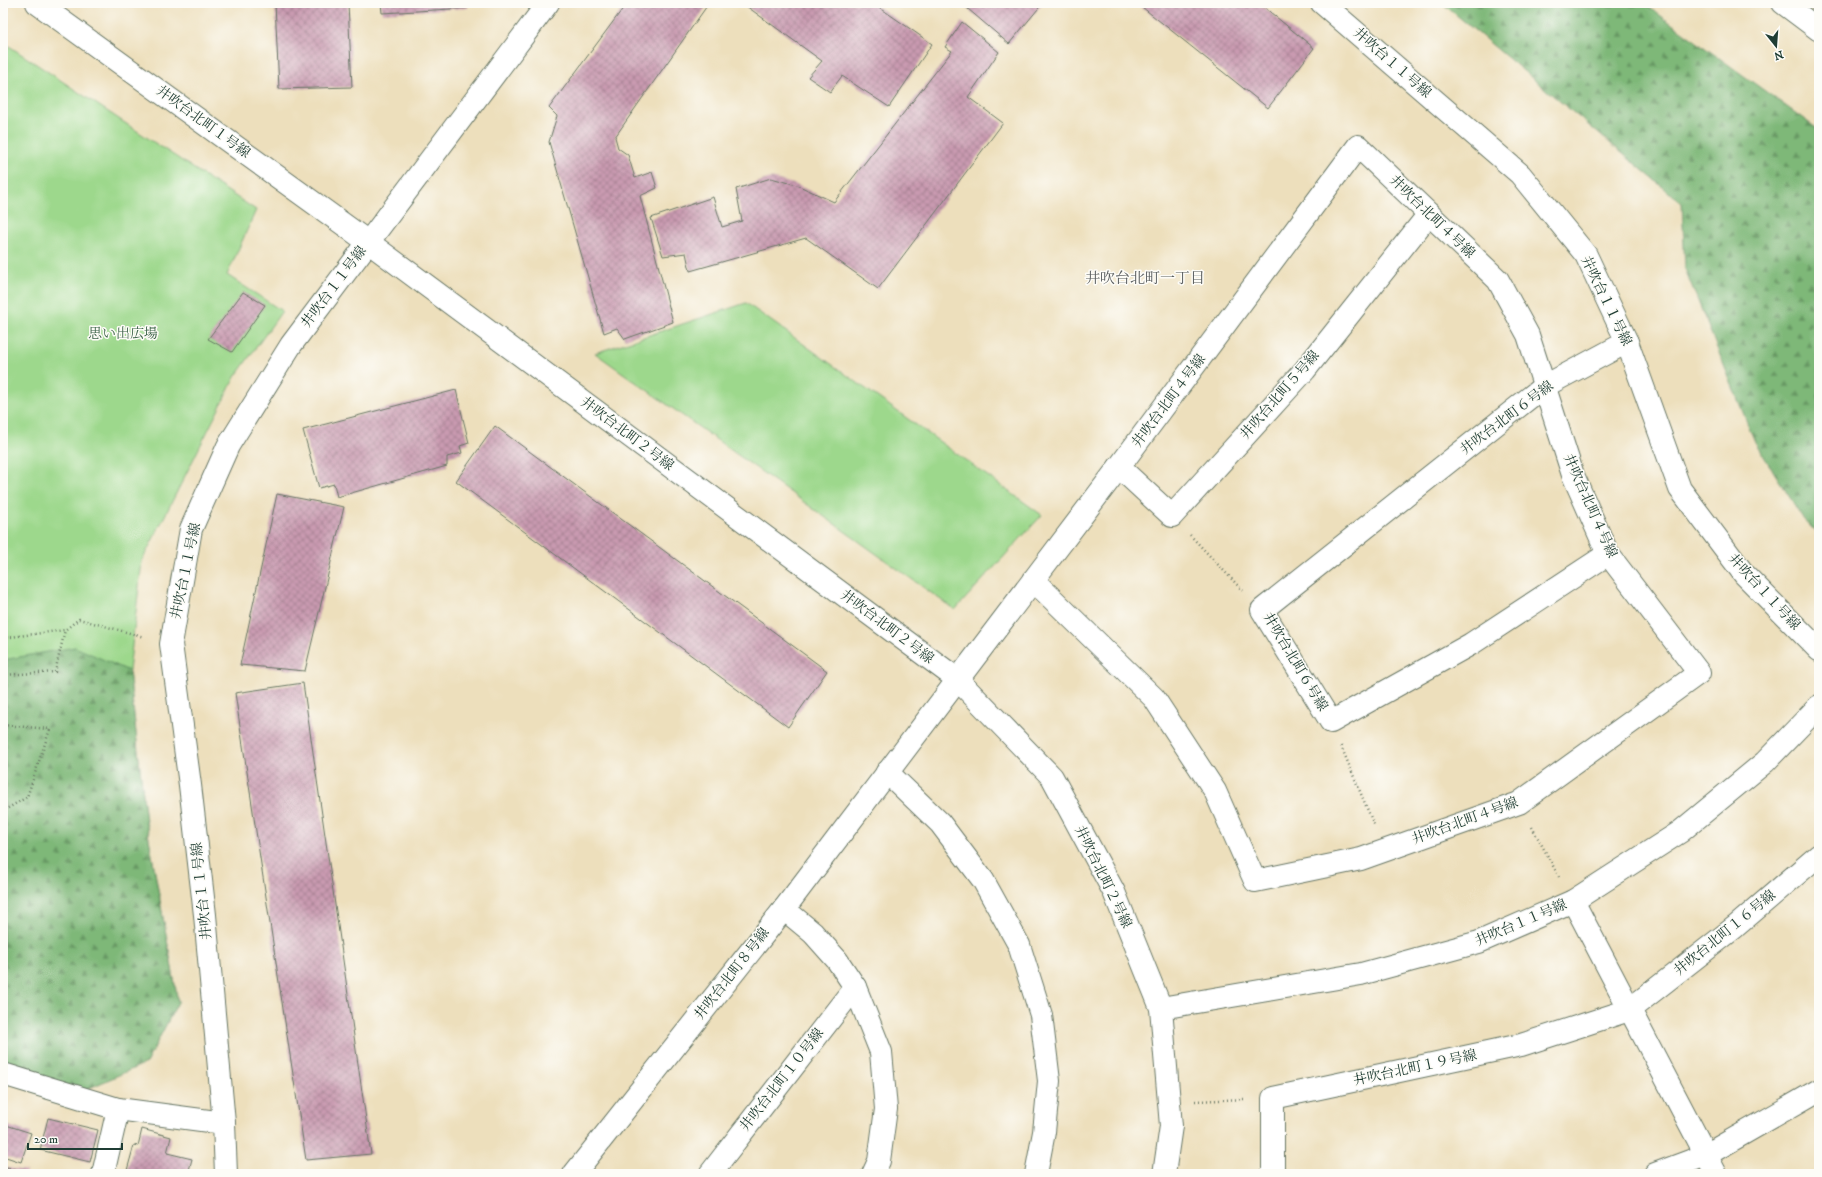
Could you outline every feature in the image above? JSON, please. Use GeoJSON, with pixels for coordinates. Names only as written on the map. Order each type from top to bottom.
{"type":"FeatureCollection","features":[{"type":"Feature","properties":{"kind":"street","name":"井吹台北町１号線"},"geometry":{"type":"LineString","coordinates":[[37,3],[368,242]]}},
{"type":"Feature","properties":{"kind":"street","name":"井吹台１１号線"},"geometry":{"type":"LineString","coordinates":[[226,1174],[224,1123],[204,908],[190,785],[171,644],[191,529],[228,446],[291,345],[548,3]]}},
{"type":"Feature","properties":{"kind":"street","name":"井吹台１１号線"},"geometry":{"type":"LineString","coordinates":[[1322,3],[1520,174],[1586,255],[1627,342],[1680,489],[1744,574],[1819,650]]}},
{"type":"Feature","properties":{"kind":"street"},"geometry":{"type":"LineString","coordinates":[[1783,3],[1819,30]]}},
{"type":"Feature","properties":{"kind":"street","name":"井吹台北町４号線"},"geometry":{"type":"LineString","coordinates":[[957,678],[1119,467],[1358,146],[1498,280],[1528,335],[1573,475],[1608,554],[1699,673],[1519,803],[1361,859],[1255,881],[1215,791],[1154,698],[1033,580]]}},
{"type":"Feature","properties":{"kind":"street","name":"井吹台北町５号線"},"geometry":{"type":"LineString","coordinates":[[1172,516],[1305,370],[1429,214]]}},
{"type":"Feature","properties":{"kind":"street","name":"井吹台北町２号線"},"geometry":{"type":"LineString","coordinates":[[368,242],[957,678],[1052,777],[1114,892],[1161,1008],[1171,1126],[1164,1174]]}},
{"type":"Feature","properties":{"kind":"street","name":"井吹台北町６号線"},"geometry":{"type":"LineString","coordinates":[[1608,554],[1471,644],[1331,722],[1262,610],[1544,387],[1627,342]]}},
{"type":"Feature","properties":{"kind":"street"},"geometry":{"type":"LineString","coordinates":[[1119,467],[1172,516]]}},
{"type":"Feature","properties":{"kind":"street","name":"井吹台北町８号線"},"geometry":{"type":"LineString","coordinates":[[574,1174],[784,909],[957,678]]}},
{"type":"Feature","properties":{"kind":"street","name":"井吹台１１号線"},"geometry":{"type":"LineString","coordinates":[[1161,1008],[1361,974],[1479,942],[1573,902],[1680,832],[1765,762],[1819,706]]}},
{"type":"Feature","properties":{"kind":"street"},"geometry":{"type":"LineString","coordinates":[[887,772],[940,823],[983,880],[1019,945],[1041,1015],[1049,1081],[1044,1132],[1036,1174]]}},
{"type":"Feature","properties":{"kind":"street","name":"井吹台北町１６号線"},"geometry":{"type":"LineString","coordinates":[[1629,1010],[1735,927],[1819,855]]}},
{"type":"Feature","properties":{"kind":"street"},"geometry":{"type":"LineString","coordinates":[[1573,902],[1711,1165]]}},
{"type":"Feature","properties":{"kind":"street"},"geometry":{"type":"LineString","coordinates":[[784,909],[813,933],[837,960],[856,987],[881,1052],[886,1109],[879,1161],[872,1174]]}},
{"type":"Feature","properties":{"kind":"street","name":"井吹台北町１０号線"},"geometry":{"type":"LineString","coordinates":[[710,1174],[856,987]]}},
{"type":"Feature","properties":{"kind":"street","name":"井吹台北町１９号線"},"geometry":{"type":"LineString","coordinates":[[1273,1098],[1521,1045],[1629,1010]]}},
{"type":"Feature","properties":{"kind":"street"},"geometry":{"type":"LineString","coordinates":[[3,1074],[118,1109],[224,1123]]}},
{"type":"Feature","properties":{"kind":"street"},"geometry":{"type":"LineString","coordinates":[[1655,1174],[1711,1165],[1819,1090]]}},
{"type":"Feature","properties":{"kind":"street"},"geometry":{"type":"LineString","coordinates":[[1273,1098],[1273,1174]]}},
{"type":"Feature","properties":{"kind":"street"},"geometry":{"type":"LineString","coordinates":[[103,1174],[118,1109]]}},
{"type":"Feature","properties":{"kind":"path"},"geometry":{"type":"LineString","coordinates":[[1172,516],[1262,610]]}},
{"type":"Feature","properties":{"kind":"path"},"geometry":{"type":"LineString","coordinates":[[3,638],[65,630],[78,619],[171,644]]}},
{"type":"Feature","properties":{"kind":"path"},"geometry":{"type":"LineString","coordinates":[[3,675],[55,672],[65,630]]}},
{"type":"Feature","properties":{"kind":"path"},"geometry":{"type":"LineString","coordinates":[[1331,722],[1384,851]]}},
{"type":"Feature","properties":{"kind":"path"},"geometry":{"type":"LineString","coordinates":[[3,725],[50,729],[27,797],[3,811]]}},
{"type":"Feature","properties":{"kind":"path"},"geometry":{"type":"LineString","coordinates":[[1519,803],[1573,902]]}},
{"type":"Feature","properties":{"kind":"path"},"geometry":{"type":"LineString","coordinates":[[1169,1102],[1273,1098]]}},
{"type":"Feature","properties":{"kind":"green space"},"geometry":{"type":"Polygon","coordinates":[[[1442,3],[1643,3],[1819,130],[1819,535],[1804,520],[1755,442],[1685,269],[1682,203],[1442,3]]]}},
{"type":"Feature","properties":{"kind":"green space","name":"思い出広場"},"geometry":{"type":"Polygon","coordinates":[[[3,42],[256,210],[227,275],[282,311],[235,377],[142,561],[129,671],[146,822],[178,1002],[146,1063],[3,1071],[3,42]]]}},
{"type":"Feature","properties":{"kind":"green space"},"geometry":{"type":"Polygon","coordinates":[[[746,303],[1042,515],[955,610],[595,353],[746,303]]]}},
{"type":"Feature","properties":{"kind":"green space"},"geometry":{"type":"Polygon","coordinates":[[[75,647],[129,671],[146,822],[178,1002],[146,1063],[85,1090],[3,1071],[3,660],[75,647]]]}},
{"type":"Feature","properties":{"kind":"building"},"geometry":{"type":"Polygon","coordinates":[[[275,3],[348,3],[352,87],[279,89],[275,3]]]}},
{"type":"Feature","properties":{"kind":"building"},"geometry":{"type":"Polygon","coordinates":[[[381,3],[468,3],[468,8],[382,13],[381,3]]]}},
{"type":"Feature","properties":{"kind":"building"},"geometry":{"type":"Polygon","coordinates":[[[627,3],[709,3],[615,137],[618,148],[628,155],[635,178],[652,172],[657,188],[640,196],[673,322],[625,339],[617,328],[604,333],[549,142],[557,116],[549,108],[627,3]]]}},
{"type":"Feature","properties":{"kind":"building"},"geometry":{"type":"Polygon","coordinates":[[[742,3],[873,3],[932,44],[889,107],[842,76],[830,92],[808,77],[822,61],[742,3]]]}},
{"type":"Feature","properties":{"kind":"building"},"geometry":{"type":"Polygon","coordinates":[[[961,3],[1043,3],[1009,44],[961,3]]]}},
{"type":"Feature","properties":{"kind":"building"},"geometry":{"type":"Polygon","coordinates":[[[1137,3],[1259,3],[1314,48],[1268,108],[1137,3]]]}},
{"type":"Feature","properties":{"kind":"building"},"geometry":{"type":"Polygon","coordinates":[[[962,22],[999,52],[968,97],[1003,123],[878,289],[806,238],[690,271],[686,253],[663,256],[651,218],[713,197],[722,227],[742,221],[736,189],[771,178],[797,185],[834,202],[952,51],[945,47],[962,22]]]}},
{"type":"Feature","properties":{"kind":"building"},"geometry":{"type":"Polygon","coordinates":[[[243,292],[265,305],[232,352],[208,339],[243,292]]]}},
{"type":"Feature","properties":{"kind":"building"},"geometry":{"type":"Polygon","coordinates":[[[456,390],[469,443],[460,446],[462,453],[447,457],[447,466],[337,497],[334,484],[319,488],[303,430],[456,390]]]}},
{"type":"Feature","properties":{"kind":"building"},"geometry":{"type":"Polygon","coordinates":[[[495,426],[827,671],[788,727],[456,481],[495,426]]]}},
{"type":"Feature","properties":{"kind":"building"},"geometry":{"type":"Polygon","coordinates":[[[277,494],[344,507],[305,671],[240,665],[277,494]]]}},
{"type":"Feature","properties":{"kind":"building"},"geometry":{"type":"Polygon","coordinates":[[[303,683],[371,1154],[306,1160],[235,693],[303,683]]]}},
{"type":"Feature","properties":{"kind":"building"},"geometry":{"type":"Polygon","coordinates":[[[48,1118],[98,1130],[90,1162],[40,1150],[48,1118]]]}},
{"type":"Feature","properties":{"kind":"building"},"geometry":{"type":"Polygon","coordinates":[[[3,1124],[31,1133],[21,1162],[3,1156],[3,1124]]]}},
{"type":"Feature","properties":{"kind":"building"},"geometry":{"type":"Polygon","coordinates":[[[142,1129],[171,1137],[167,1153],[192,1159],[188,1174],[126,1174],[134,1145],[138,1146],[142,1129]]]}},
{"type":"Feature","properties":{"kind":"building"},"geometry":{"type":"Polygon","coordinates":[[[7,1168],[26,1171],[25,1174],[6,1174],[7,1168]]]}},
{"type":"Feature","properties":{"kind":"district","name":"井吹台北町一丁目"},"geometry":{"type":"Point","coordinates":[1145,278]}}]}
